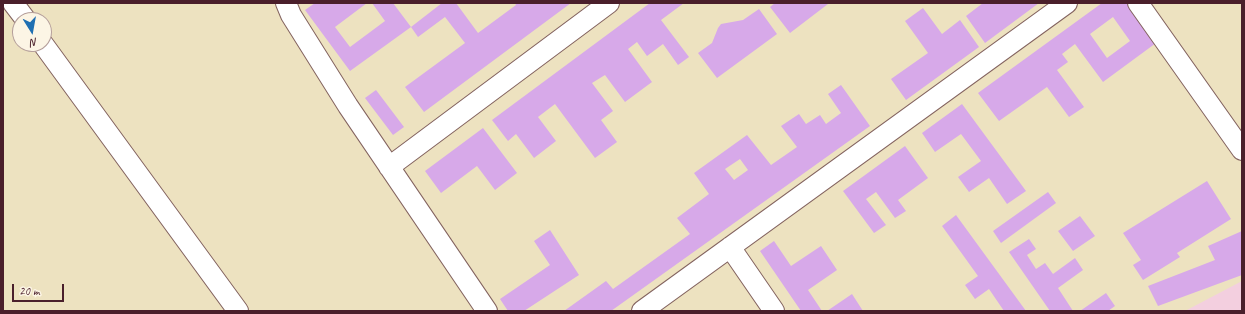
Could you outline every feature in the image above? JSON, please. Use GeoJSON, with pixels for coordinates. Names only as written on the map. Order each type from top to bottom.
{"type":"FeatureCollection","features":[{"type":"Feature","properties":{"kind":"street"},"geometry":{"type":"LineString","coordinates":[[13,3],[20,12]]}},
{"type":"Feature","properties":{"kind":"street"},"geometry":{"type":"LineString","coordinates":[[286,3],[291,16],[348,106],[487,311]]}},
{"type":"Feature","properties":{"kind":"street"},"geometry":{"type":"LineString","coordinates":[[389,167],[609,3]]}},
{"type":"Feature","properties":{"kind":"street"},"geometry":{"type":"LineString","coordinates":[[642,311],[1067,3]]}},
{"type":"Feature","properties":{"kind":"street"},"geometry":{"type":"LineString","coordinates":[[1138,3],[1242,150]]}},
{"type":"Feature","properties":{"kind":"street"},"geometry":{"type":"LineString","coordinates":[[49,52],[238,311]]}},
{"type":"Feature","properties":{"kind":"street"},"geometry":{"type":"LineString","coordinates":[[730,247],[774,311]]}},
{"type":"Feature","properties":{"kind":"shaded area"},"geometry":{"type":"Polygon","coordinates":[[[1242,281],[1242,311],[1185,311],[1242,281]]]}},
{"type":"Feature","properties":{"kind":"building"},"geometry":{"type":"Polygon","coordinates":[[[315,3],[367,3],[335,27],[350,47],[385,21],[372,3],[393,3],[411,27],[350,71],[305,10],[315,3]]]}},
{"type":"Feature","properties":{"kind":"building"},"geometry":{"type":"Polygon","coordinates":[[[442,3],[456,3],[478,33],[516,5],[515,3],[571,3],[424,112],[405,87],[465,43],[445,17],[418,37],[411,27],[442,3]]]}},
{"type":"Feature","properties":{"kind":"building"},"geometry":{"type":"Polygon","coordinates":[[[650,3],[684,3],[661,20],[689,57],[678,65],[663,44],[647,56],[637,42],[628,49],[652,82],[625,102],[605,75],[592,83],[613,111],[601,120],[617,142],[595,158],[555,104],[538,117],[556,141],[534,158],[516,134],[508,141],[492,120],[650,3]]]}},
{"type":"Feature","properties":{"kind":"building"},"geometry":{"type":"Polygon","coordinates":[[[775,3],[828,4],[790,33],[770,7],[775,3]]]}},
{"type":"Feature","properties":{"kind":"building"},"geometry":{"type":"Polygon","coordinates":[[[983,3],[1039,3],[985,43],[966,16],[983,3]]]}},
{"type":"Feature","properties":{"kind":"building"},"geometry":{"type":"Polygon","coordinates":[[[1102,3],[1127,3],[1156,43],[1103,82],[1075,44],[1062,54],[1068,62],[1057,70],[1084,107],[1069,117],[1047,87],[999,121],[978,93],[1102,3]],[[1113,17],[1090,34],[1107,58],[1130,41],[1113,17]]]}},
{"type":"Feature","properties":{"kind":"building"},"geometry":{"type":"Polygon","coordinates":[[[923,8],[942,34],[960,20],[979,47],[906,100],[891,79],[928,53],[905,21],[923,8]]]}},
{"type":"Feature","properties":{"kind":"building"},"geometry":{"type":"Polygon","coordinates":[[[759,9],[777,34],[717,78],[698,53],[712,43],[721,24],[743,20],[759,9]]]}},
{"type":"Feature","properties":{"kind":"building"},"geometry":{"type":"Polygon","coordinates":[[[841,85],[870,126],[611,311],[564,311],[606,281],[613,289],[690,234],[677,218],[709,194],[694,173],[747,135],[771,165],[797,147],[781,126],[799,114],[806,124],[820,115],[826,124],[841,113],[828,94],[841,85]],[[740,159],[725,169],[734,180],[748,170],[740,159]]]}},
{"type":"Feature","properties":{"kind":"building"},"geometry":{"type":"Polygon","coordinates":[[[376,90],[404,127],[393,135],[365,98],[376,90]]]}},
{"type":"Feature","properties":{"kind":"building"},"geometry":{"type":"Polygon","coordinates":[[[962,104],[1026,191],[1007,204],[989,178],[969,192],[958,177],[981,161],[961,134],[935,152],[922,133],[962,104]]]}},
{"type":"Feature","properties":{"kind":"building"},"geometry":{"type":"Polygon","coordinates":[[[483,128],[517,173],[495,190],[477,166],[441,193],[425,171],[483,128]]]}},
{"type":"Feature","properties":{"kind":"building"},"geometry":{"type":"Polygon","coordinates":[[[905,146],[928,178],[898,200],[906,211],[895,218],[876,192],[866,199],[886,225],[874,233],[843,191],[905,146]]]}},
{"type":"Feature","properties":{"kind":"building"},"geometry":{"type":"Polygon","coordinates":[[[1207,181],[1231,219],[1177,253],[1180,257],[1143,280],[1133,265],[1141,260],[1123,233],[1207,181]]]}},
{"type":"Feature","properties":{"kind":"building"},"geometry":{"type":"Polygon","coordinates":[[[1048,192],[1056,203],[1001,243],[993,231],[1048,192]]]}},
{"type":"Feature","properties":{"kind":"building"},"geometry":{"type":"Polygon","coordinates":[[[956,215],[1026,311],[1004,311],[989,289],[975,299],[965,285],[978,276],[942,226],[956,215]]]}},
{"type":"Feature","properties":{"kind":"building"},"geometry":{"type":"Polygon","coordinates":[[[1080,216],[1095,236],[1073,251],[1058,231],[1080,216]]]}},
{"type":"Feature","properties":{"kind":"building"},"geometry":{"type":"Polygon","coordinates":[[[550,230],[579,275],[524,311],[508,311],[500,299],[550,265],[534,241],[550,230]]]}},
{"type":"Feature","properties":{"kind":"building"},"geometry":{"type":"Polygon","coordinates":[[[1242,231],[1242,275],[1158,306],[1148,286],[1215,260],[1208,246],[1242,231]]]}},
{"type":"Feature","properties":{"kind":"building"},"geometry":{"type":"Polygon","coordinates":[[[1029,239],[1036,249],[1027,255],[1036,269],[1045,263],[1053,274],[1075,258],[1083,270],[1058,288],[1073,311],[1050,311],[1009,252],[1029,239]]]}},
{"type":"Feature","properties":{"kind":"building"},"geometry":{"type":"Polygon","coordinates":[[[774,241],[791,266],[821,246],[837,270],[808,290],[822,311],[801,311],[760,251],[774,241]]]}},
{"type":"Feature","properties":{"kind":"building"},"geometry":{"type":"Polygon","coordinates":[[[1106,293],[1115,306],[1108,311],[1080,311],[1106,293]]]}},
{"type":"Feature","properties":{"kind":"building"},"geometry":{"type":"Polygon","coordinates":[[[852,294],[863,311],[827,311],[852,294]]]}}]}
